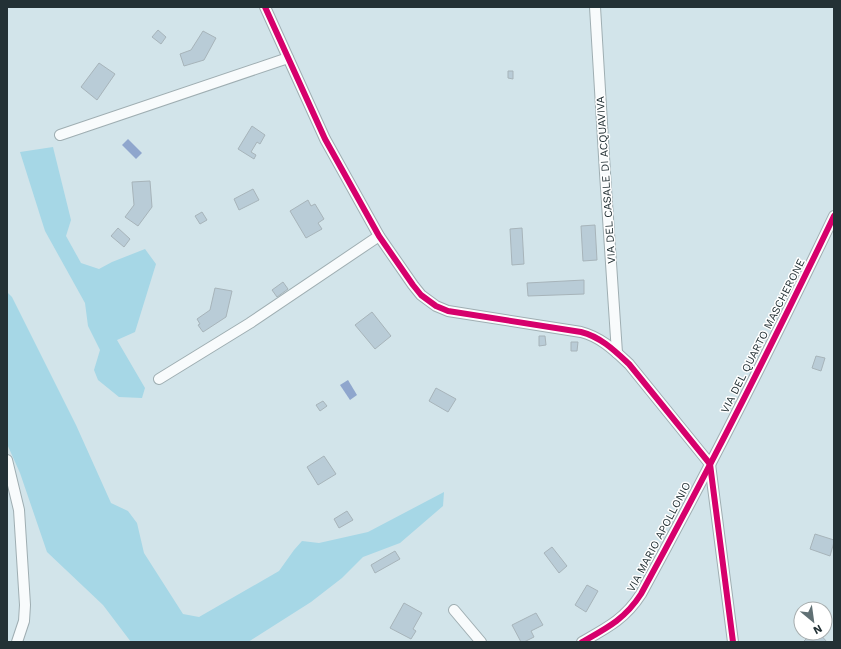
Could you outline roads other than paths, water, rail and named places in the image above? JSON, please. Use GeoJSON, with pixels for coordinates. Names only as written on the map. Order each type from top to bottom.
{"type":"FeatureCollection","features":[{"type":"Feature","properties":{"kind":"street"},"geometry":{"type":"LineString","coordinates":[[265,7],[325,139],[379,236],[421,296],[436,306],[453,312],[581,332],[592,335],[601,340],[617,353],[633,370],[710,464],[733,642]]}},
{"type":"Feature","properties":{"kind":"street","name":"VIA DEL CASALE DI ACQUAVIVA"},"geometry":{"type":"LineString","coordinates":[[595,7],[617,353]]}},
{"type":"Feature","properties":{"kind":"street"},"geometry":{"type":"LineString","coordinates":[[60,135],[288,58]]}},
{"type":"Feature","properties":{"kind":"street","name":"VIA DEL QUARTO MASCHERONE"},"geometry":{"type":"LineString","coordinates":[[710,464],[788,311],[834,216]]}},
{"type":"Feature","properties":{"kind":"street"},"geometry":{"type":"LineString","coordinates":[[159,379],[250,323],[379,236]]}},
{"type":"Feature","properties":{"kind":"street"},"geometry":{"type":"LineString","coordinates":[[7,460],[19,510],[24,621],[17,642]]}},
{"type":"Feature","properties":{"kind":"street","name":"VIA MARIO APOLLONIO"},"geometry":{"type":"LineString","coordinates":[[582,642],[612,626],[625,615],[636,602],[651,577],[710,464]]}},
{"type":"Feature","properties":{"kind":"street"},"geometry":{"type":"LineString","coordinates":[[454,610],[481,642]]}}]}
